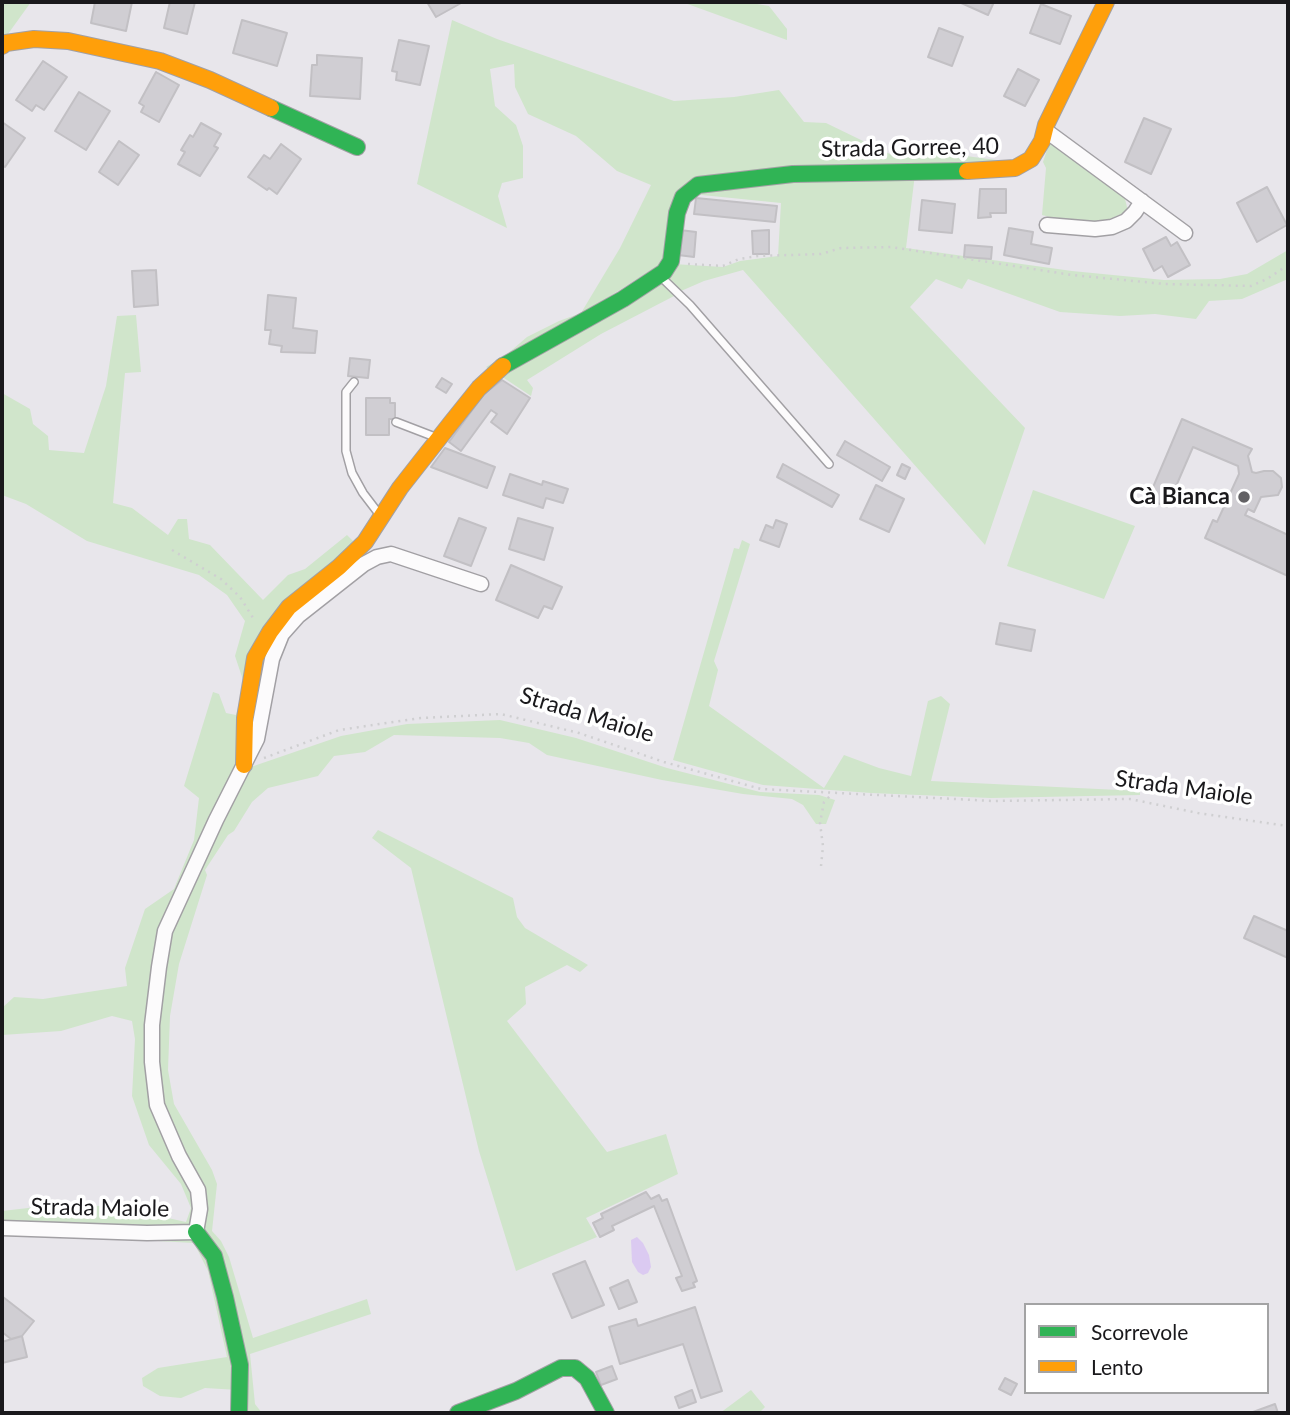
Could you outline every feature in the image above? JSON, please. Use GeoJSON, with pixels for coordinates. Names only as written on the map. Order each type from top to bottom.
{"type":"FeatureCollection","features":[{"type":"Feature","properties":{"kind":"street","name":"Strada Gorree, 40"},"geometry":{"type":"LineString","coordinates":[[671,261],[677,213],[683,197],[698,185],[793,174],[942,173],[1015,168],[1031,159],[1042,141],[1106,2]]}},
{"type":"Feature","properties":{"kind":"street"},"geometry":{"type":"LineString","coordinates":[[2,46],[34,39],[68,41],[160,61],[210,80],[357,147]]}},
{"type":"Feature","properties":{"kind":"street"},"geometry":{"type":"LineString","coordinates":[[1045,130],[1185,233]]}},
{"type":"Feature","properties":{"kind":"street"},"geometry":{"type":"LineString","coordinates":[[1047,225],[1095,229],[1112,227],[1126,221],[1142,201]]}},
{"type":"Feature","properties":{"kind":"street"},"geometry":{"type":"LineString","coordinates":[[244,765],[249,683],[254,658],[289,607],[365,542],[439,439],[479,388],[502,367],[624,299],[659,276],[671,261]]}},
{"type":"Feature","properties":{"kind":"street"},"geometry":{"type":"LineString","coordinates":[[244,765],[257,739],[272,659],[282,634],[298,616],[363,564],[391,554],[481,584]]}},
{"type":"Feature","properties":{"kind":"street","name":"Strada Maiole"},"geometry":{"type":"LineString","coordinates":[[239,1413],[240,1365],[214,1256],[196,1232],[200,1209],[198,1190],[178,1156],[157,1105],[152,1062],[152,1025],[165,931],[244,765]]}},
{"type":"Feature","properties":{"kind":"street","name":"Strada Maiole"},"geometry":{"type":"LineString","coordinates":[[2,1228],[196,1232]]}},
{"type":"Feature","properties":{"kind":"street"},"geometry":{"type":"LineString","coordinates":[[458,1413],[516,1391],[561,1368],[575,1368],[587,1378],[606,1413]]}},
{"type":"Feature","properties":{"kind":"lane"},"geometry":{"type":"LineString","coordinates":[[659,276],[690,305],[830,464]]}},
{"type":"Feature","properties":{"kind":"lane"},"geometry":{"type":"LineString","coordinates":[[354,382],[345,392],[346,452],[352,473],[363,493],[382,516]]}},
{"type":"Feature","properties":{"kind":"lane"},"geometry":{"type":"LineString","coordinates":[[396,422],[439,439]]}},
{"type":"Feature","properties":{"kind":"path"},"geometry":{"type":"LineString","coordinates":[[671,261],[694,265],[723,265],[758,256],[821,254],[841,248],[891,247],[1072,275],[1165,284],[1251,286],[1288,265]]}},
{"type":"Feature","properties":{"kind":"path"},"geometry":{"type":"LineString","coordinates":[[172,550],[221,579],[240,597],[256,624],[262,645]]}},
{"type":"Feature","properties":{"kind":"path","name":"Strada Maiole"},"geometry":{"type":"LineString","coordinates":[[244,765],[339,730],[421,718],[501,714],[579,733],[664,762],[761,789],[993,802],[1130,799],[1198,813],[1288,826]]}},
{"type":"Feature","properties":{"kind":"path"},"geometry":{"type":"LineString","coordinates":[[821,866],[823,846],[820,823],[824,802],[832,794]]}},
{"type":"Feature","properties":{"kind":"green space"},"geometry":{"type":"Polygon","coordinates":[[[2,2],[31,2],[8,34],[2,37],[2,2]]]}},
{"type":"Feature","properties":{"kind":"green space"},"geometry":{"type":"Polygon","coordinates":[[[682,2],[745,2],[769,6],[787,29],[787,40],[682,2]]]}},
{"type":"Feature","properties":{"kind":"green space"},"geometry":{"type":"Polygon","coordinates":[[[452,20],[497,39],[674,101],[734,97],[779,90],[804,122],[826,123],[894,156],[912,149],[1012,162],[696,183],[667,260],[492,371],[486,367],[506,355],[527,337],[581,313],[620,248],[651,185],[617,171],[576,136],[528,114],[515,87],[514,64],[490,69],[495,106],[516,125],[523,146],[523,178],[502,183],[498,196],[507,228],[417,184],[452,20]]]}},
{"type":"Feature","properties":{"kind":"green space"},"geometry":{"type":"Polygon","coordinates":[[[1050,141],[1123,191],[1128,211],[1099,224],[1066,221],[1042,215],[1046,168],[1043,162],[1050,141]]]}},
{"type":"Feature","properties":{"kind":"green space"},"geometry":{"type":"Polygon","coordinates":[[[915,174],[906,248],[1072,271],[1164,280],[1220,279],[1247,274],[1288,250],[1288,279],[1242,299],[1209,301],[1196,319],[1155,314],[1120,316],[1060,312],[968,279],[962,289],[936,279],[910,307],[1025,428],[985,545],[743,270],[681,291],[663,277],[673,264],[723,267],[740,261],[778,256],[781,203],[692,194],[700,188],[915,174]]]}},
{"type":"Feature","properties":{"kind":"green space"},"geometry":{"type":"Polygon","coordinates":[[[659,280],[676,295],[601,334],[527,380],[533,388],[531,396],[501,376],[659,280]]]}},
{"type":"Feature","properties":{"kind":"green space"},"geometry":{"type":"Polygon","coordinates":[[[136,315],[141,372],[125,373],[113,503],[132,508],[168,535],[178,519],[187,519],[189,539],[210,545],[263,600],[288,575],[305,569],[347,535],[355,543],[285,603],[252,738],[161,930],[148,1063],[199,1208],[189,1229],[2,1226],[2,1211],[63,1204],[118,1207],[186,1222],[191,1208],[181,1184],[149,1145],[132,1096],[135,1039],[132,1021],[112,1016],[61,1031],[2,1035],[2,1008],[14,997],[43,999],[127,986],[125,968],[145,909],[174,889],[194,840],[199,798],[184,786],[213,692],[219,694],[226,713],[236,715],[244,683],[235,656],[245,621],[227,595],[199,575],[87,541],[26,504],[2,495],[2,393],[30,409],[33,424],[48,436],[49,450],[84,453],[106,386],[117,316],[136,315]]]}},
{"type":"Feature","properties":{"kind":"green space"},"geometry":{"type":"Polygon","coordinates":[[[1033,490],[1135,526],[1104,599],[1007,566],[1033,490]]]}},
{"type":"Feature","properties":{"kind":"green space"},"geometry":{"type":"Polygon","coordinates":[[[742,540],[750,544],[714,661],[718,670],[709,706],[824,788],[844,755],[911,776],[928,701],[941,696],[950,704],[931,781],[1140,791],[1140,795],[991,798],[763,785],[673,760],[734,548],[739,549],[742,540]]]}},
{"type":"Feature","properties":{"kind":"green space"},"geometry":{"type":"Polygon","coordinates":[[[500,720],[576,738],[667,768],[760,792],[819,795],[835,800],[826,824],[816,824],[803,805],[792,799],[743,794],[662,780],[547,755],[529,743],[500,738],[394,735],[365,752],[334,756],[318,776],[268,788],[252,802],[205,870],[207,875],[179,964],[170,1016],[168,1070],[174,1104],[212,1170],[217,1184],[212,1231],[229,1257],[253,1338],[367,1299],[371,1314],[250,1354],[255,1404],[262,1413],[243,1413],[201,1231],[205,1209],[161,1103],[156,1024],[169,935],[248,768],[341,736],[407,724],[500,720]]]}},
{"type":"Feature","properties":{"kind":"green space"},"geometry":{"type":"Polygon","coordinates":[[[378,830],[513,898],[517,917],[525,928],[588,965],[580,972],[567,965],[525,987],[526,1004],[507,1021],[607,1152],[666,1134],[678,1174],[586,1218],[597,1237],[516,1271],[479,1151],[411,868],[372,838],[378,830]]]}},
{"type":"Feature","properties":{"kind":"green space"},"geometry":{"type":"Polygon","coordinates":[[[119,1234],[194,1234],[212,1257],[238,1390],[205,1388],[181,1398],[160,1396],[143,1386],[142,1378],[158,1368],[227,1357],[208,1271],[194,1243],[121,1239],[119,1234]]]}},
{"type":"Feature","properties":{"kind":"green space"},"geometry":{"type":"Polygon","coordinates":[[[751,1390],[765,1407],[759,1413],[720,1413],[751,1390]]]}},
{"type":"Feature","properties":{"kind":"shaded area"},"geometry":{"type":"Polygon","coordinates":[[[637,1237],[649,1255],[651,1267],[648,1273],[643,1275],[632,1262],[631,1240],[637,1237]]]}},
{"type":"Feature","properties":{"kind":"building"},"geometry":{"type":"Polygon","coordinates":[[[95,2],[132,2],[126,31],[91,23],[95,2]]]}},
{"type":"Feature","properties":{"kind":"building"},"geometry":{"type":"Polygon","coordinates":[[[170,2],[195,2],[187,34],[164,28],[170,2]]]}},
{"type":"Feature","properties":{"kind":"building"},"geometry":{"type":"Polygon","coordinates":[[[427,2],[463,2],[436,17],[427,2]]]}},
{"type":"Feature","properties":{"kind":"building"},"geometry":{"type":"Polygon","coordinates":[[[959,2],[994,2],[988,15],[959,2]]]}},
{"type":"Feature","properties":{"kind":"building"},"geometry":{"type":"Polygon","coordinates":[[[1041,4],[1071,16],[1060,44],[1030,33],[1041,4]]]}},
{"type":"Feature","properties":{"kind":"building"},"geometry":{"type":"Polygon","coordinates":[[[242,20],[287,33],[277,66],[233,53],[242,20]]]}},
{"type":"Feature","properties":{"kind":"building"},"geometry":{"type":"Polygon","coordinates":[[[939,28],[963,37],[952,66],[928,57],[939,28]]]}},
{"type":"Feature","properties":{"kind":"building"},"geometry":{"type":"Polygon","coordinates":[[[399,40],[429,46],[420,85],[396,80],[397,72],[392,71],[399,40]]]}},
{"type":"Feature","properties":{"kind":"building"},"geometry":{"type":"Polygon","coordinates":[[[317,55],[362,58],[360,99],[310,96],[312,65],[317,65],[317,55]]]}},
{"type":"Feature","properties":{"kind":"building"},"geometry":{"type":"Polygon","coordinates":[[[43,61],[67,77],[44,110],[36,105],[32,111],[16,100],[43,61]]]}},
{"type":"Feature","properties":{"kind":"building"},"geometry":{"type":"Polygon","coordinates":[[[1018,69],[1039,80],[1025,106],[1004,96],[1018,69]]]}},
{"type":"Feature","properties":{"kind":"building"},"geometry":{"type":"Polygon","coordinates":[[[156,72],[179,85],[159,122],[141,112],[144,106],[139,103],[156,72]]]}},
{"type":"Feature","properties":{"kind":"building"},"geometry":{"type":"Polygon","coordinates":[[[79,92],[110,111],[86,150],[55,131],[79,92]]]}},
{"type":"Feature","properties":{"kind":"building"},"geometry":{"type":"Polygon","coordinates":[[[1144,118],[1171,129],[1151,174],[1125,162],[1144,118]]]}},
{"type":"Feature","properties":{"kind":"building"},"geometry":{"type":"Polygon","coordinates":[[[2,122],[25,138],[5,167],[2,165],[2,122]]]}},
{"type":"Feature","properties":{"kind":"building"},"geometry":{"type":"Polygon","coordinates":[[[201,123],[221,134],[214,146],[218,148],[200,176],[178,164],[185,152],[181,150],[201,123]]]}},
{"type":"Feature","properties":{"kind":"building"},"geometry":{"type":"Polygon","coordinates":[[[119,141],[139,155],[118,185],[99,172],[119,141]]]}},
{"type":"Feature","properties":{"kind":"building"},"geometry":{"type":"Polygon","coordinates":[[[281,144],[301,159],[277,194],[248,177],[264,155],[270,159],[281,144]]]}},
{"type":"Feature","properties":{"kind":"building"},"geometry":{"type":"Polygon","coordinates":[[[1267,187],[1287,225],[1257,242],[1237,203],[1267,187]]]}},
{"type":"Feature","properties":{"kind":"building"},"geometry":{"type":"Polygon","coordinates":[[[980,189],[1006,189],[1006,213],[990,213],[991,217],[978,218],[980,189]]]}},
{"type":"Feature","properties":{"kind":"building"},"geometry":{"type":"Polygon","coordinates":[[[696,198],[777,206],[775,222],[694,214],[696,198]]]}},
{"type":"Feature","properties":{"kind":"building"},"geometry":{"type":"Polygon","coordinates":[[[922,200],[955,204],[952,233],[919,230],[922,200]]]}},
{"type":"Feature","properties":{"kind":"building"},"geometry":{"type":"Polygon","coordinates":[[[1009,228],[1033,232],[1031,244],[1052,248],[1049,264],[1004,255],[1009,228]]]}},
{"type":"Feature","properties":{"kind":"building"},"geometry":{"type":"Polygon","coordinates":[[[680,230],[696,232],[694,257],[678,255],[680,230]]]}},
{"type":"Feature","properties":{"kind":"building"},"geometry":{"type":"Polygon","coordinates":[[[769,230],[769,254],[753,254],[752,231],[769,230]]]}},
{"type":"Feature","properties":{"kind":"building"},"geometry":{"type":"Polygon","coordinates":[[[1166,237],[1171,246],[1177,242],[1190,265],[1168,277],[1162,266],[1154,271],[1143,249],[1166,237]]]}},
{"type":"Feature","properties":{"kind":"building"},"geometry":{"type":"Polygon","coordinates":[[[965,245],[992,247],[991,259],[964,257],[965,245]]]}},
{"type":"Feature","properties":{"kind":"building"},"geometry":{"type":"Polygon","coordinates":[[[156,270],[158,305],[134,307],[132,271],[156,270]]]}},
{"type":"Feature","properties":{"kind":"building"},"geometry":{"type":"Polygon","coordinates":[[[268,295],[296,298],[293,328],[317,331],[315,353],[281,352],[282,346],[269,344],[271,330],[265,330],[268,295]]]}},
{"type":"Feature","properties":{"kind":"building"},"geometry":{"type":"Polygon","coordinates":[[[350,358],[370,360],[368,378],[348,376],[350,358]]]}},
{"type":"Feature","properties":{"kind":"building"},"geometry":{"type":"Polygon","coordinates":[[[442,378],[452,384],[446,393],[436,387],[442,378]]]}},
{"type":"Feature","properties":{"kind":"building"},"geometry":{"type":"Polygon","coordinates":[[[502,380],[530,398],[507,434],[491,422],[497,414],[491,410],[461,451],[449,442],[484,394],[502,380]]]}},
{"type":"Feature","properties":{"kind":"building"},"geometry":{"type":"Polygon","coordinates":[[[366,398],[390,398],[390,403],[395,403],[395,419],[389,419],[389,435],[366,435],[366,398]]]}},
{"type":"Feature","properties":{"kind":"building","name":"Cà Bianca"},"geometry":{"type":"Polygon","coordinates":[[[1182,419],[1252,449],[1248,456],[1252,472],[1273,471],[1281,478],[1282,487],[1278,495],[1261,497],[1254,512],[1248,509],[1245,515],[1288,535],[1288,576],[1205,538],[1213,520],[1217,522],[1239,474],[1238,466],[1193,447],[1167,507],[1148,499],[1182,419]]]}},
{"type":"Feature","properties":{"kind":"building"},"geometry":{"type":"Polygon","coordinates":[[[845,441],[890,467],[882,481],[837,455],[845,441]]]}},
{"type":"Feature","properties":{"kind":"building"},"geometry":{"type":"Polygon","coordinates":[[[445,448],[495,467],[487,488],[431,467],[445,448]]]}},
{"type":"Feature","properties":{"kind":"building"},"geometry":{"type":"Polygon","coordinates":[[[783,464],[839,495],[832,507],[777,477],[783,464]]]}},
{"type":"Feature","properties":{"kind":"building"},"geometry":{"type":"Polygon","coordinates":[[[902,464],[910,468],[905,479],[897,475],[902,464]]]}},
{"type":"Feature","properties":{"kind":"building"},"geometry":{"type":"Polygon","coordinates":[[[510,474],[542,485],[543,481],[568,489],[563,503],[546,498],[543,508],[503,495],[510,474]]]}},
{"type":"Feature","properties":{"kind":"building"},"geometry":{"type":"Polygon","coordinates":[[[876,485],[904,499],[889,532],[860,519],[876,485]]]}},
{"type":"Feature","properties":{"kind":"building"},"geometry":{"type":"Polygon","coordinates":[[[459,518],[486,528],[471,566],[444,556],[459,518]]]}},
{"type":"Feature","properties":{"kind":"building"},"geometry":{"type":"Polygon","coordinates":[[[518,518],[553,528],[544,560],[509,549],[518,518]]]}},
{"type":"Feature","properties":{"kind":"building"},"geometry":{"type":"Polygon","coordinates":[[[776,520],[787,524],[779,547],[760,540],[766,525],[773,528],[776,520]]]}},
{"type":"Feature","properties":{"kind":"building"},"geometry":{"type":"Polygon","coordinates":[[[511,565],[562,587],[552,609],[544,606],[538,618],[496,600],[511,565]]]}},
{"type":"Feature","properties":{"kind":"building"},"geometry":{"type":"Polygon","coordinates":[[[1000,623],[1035,630],[1031,651],[996,644],[1000,623]]]}},
{"type":"Feature","properties":{"kind":"building"},"geometry":{"type":"Polygon","coordinates":[[[1254,916],[1288,931],[1288,958],[1244,938],[1254,916]]]}},
{"type":"Feature","properties":{"kind":"building"},"geometry":{"type":"Polygon","coordinates":[[[646,1192],[651,1199],[659,1195],[662,1201],[667,1199],[697,1281],[693,1283],[695,1287],[682,1291],[676,1278],[682,1276],[654,1206],[612,1226],[614,1230],[600,1237],[593,1223],[603,1218],[601,1214],[646,1192]]]}},
{"type":"Feature","properties":{"kind":"building"},"geometry":{"type":"Polygon","coordinates":[[[585,1261],[604,1305],[572,1318],[553,1274],[585,1261]]]}},
{"type":"Feature","properties":{"kind":"building"},"geometry":{"type":"Polygon","coordinates":[[[628,1280],[637,1302],[619,1309],[610,1288],[628,1280]]]}},
{"type":"Feature","properties":{"kind":"building"},"geometry":{"type":"Polygon","coordinates":[[[3,1297],[34,1321],[22,1336],[11,1339],[2,1332],[3,1297]]]}},
{"type":"Feature","properties":{"kind":"building"},"geometry":{"type":"Polygon","coordinates":[[[695,1307],[722,1391],[701,1398],[683,1344],[620,1364],[609,1327],[636,1319],[638,1326],[695,1307]]]}},
{"type":"Feature","properties":{"kind":"building"},"geometry":{"type":"Polygon","coordinates":[[[22,1336],[27,1357],[2,1363],[2,1342],[22,1336]]]}},
{"type":"Feature","properties":{"kind":"building"},"geometry":{"type":"Polygon","coordinates":[[[612,1366],[617,1379],[601,1385],[596,1372],[612,1366]]]}},
{"type":"Feature","properties":{"kind":"building"},"geometry":{"type":"Polygon","coordinates":[[[1005,1378],[1017,1384],[1011,1395],[999,1389],[1005,1378]]]}},
{"type":"Feature","properties":{"kind":"building"},"geometry":{"type":"Polygon","coordinates":[[[692,1390],[696,1402],[679,1408],[675,1397],[692,1390]]]}},
{"type":"Feature","properties":{"kind":"building"},"geometry":{"type":"Polygon","coordinates":[[[1275,1404],[1278,1413],[1253,1413],[1253,1412],[1275,1404]]]}},
{"type":"Feature","properties":{"kind":"traffic: fast"},"geometry":{"type":"LineString","coordinates":[[271,108],[357,147]]}},
{"type":"Feature","properties":{"kind":"traffic: fast"},"geometry":{"type":"LineString","coordinates":[[503,366],[623,299],[664,272],[671,261],[677,213],[683,197],[698,185],[793,174],[967,171]]}},
{"type":"Feature","properties":{"kind":"traffic: fast"},"geometry":{"type":"LineString","coordinates":[[196,1232],[214,1256],[225,1297],[240,1365],[239,1413]]}},
{"type":"Feature","properties":{"kind":"traffic: fast"},"geometry":{"type":"LineString","coordinates":[[458,1413],[516,1391],[561,1368],[575,1368],[587,1378],[606,1413]]}},
{"type":"Feature","properties":{"kind":"traffic: slow"},"geometry":{"type":"LineString","coordinates":[[967,171],[1015,168],[1031,159],[1042,141],[1046,125],[1106,2]]}},
{"type":"Feature","properties":{"kind":"traffic: slow"},"geometry":{"type":"LineString","coordinates":[[2,46],[34,39],[68,41],[160,61],[271,108]]}},
{"type":"Feature","properties":{"kind":"traffic: slow"},"geometry":{"type":"LineString","coordinates":[[244,765],[245,718],[255,658],[270,632],[289,607],[365,542],[400,488],[479,388],[503,366]]}},
{"type":"Feature","properties":{"kind":"place","name":"Cà Bianca"},"geometry":{"type":"Point","coordinates":[1244,497]}}]}
